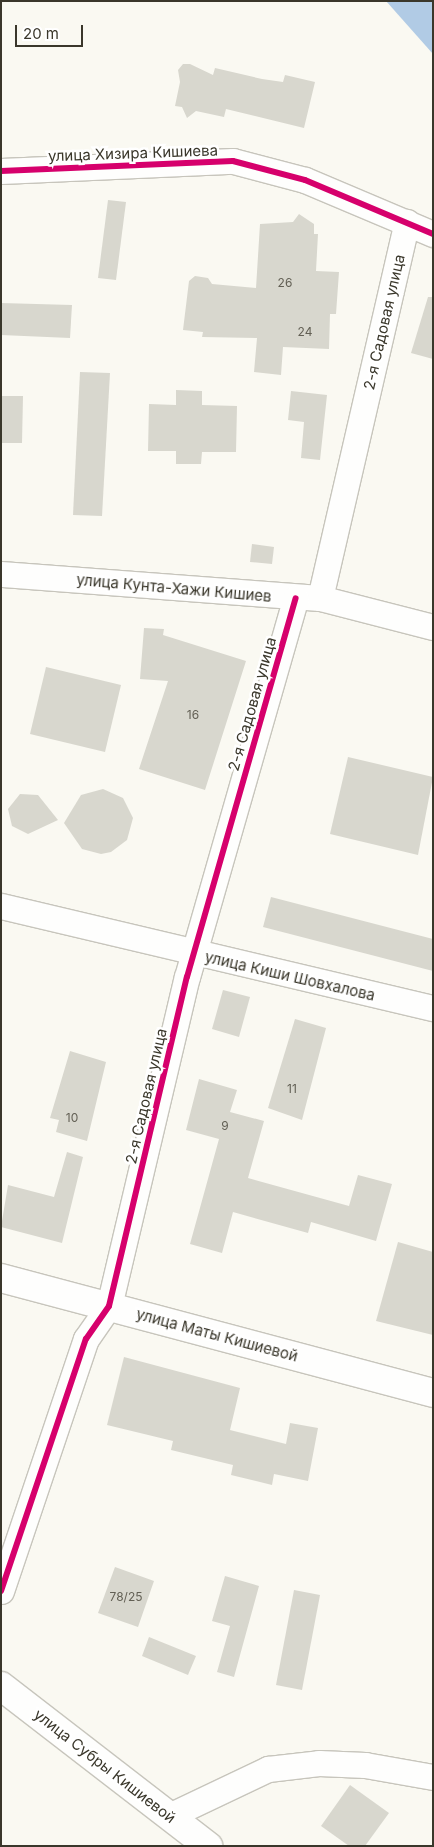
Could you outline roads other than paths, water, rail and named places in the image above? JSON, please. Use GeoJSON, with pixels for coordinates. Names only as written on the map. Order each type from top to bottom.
{"type":"FeatureCollection","features":[{"type":"Feature","properties":{"kind":"main road","name":"улица Маты Кишиевой"},"geometry":{"type":"LineString","coordinates":[[1,1278],[433,1393]]}},
{"type":"Feature","properties":{"kind":"main road","name":"улица Субры Кишиевой"},"geometry":{"type":"LineString","coordinates":[[1,1686],[208,1846]]}},
{"type":"Feature","properties":{"kind":"street","name":"улица Хизира Кишиева"},"geometry":{"type":"LineString","coordinates":[[1,172],[233,161],[306,180],[433,234]]}},
{"type":"Feature","properties":{"kind":"street","name":"2-я Садовая улица"},"geometry":{"type":"LineString","coordinates":[[320,598],[407,222]]}},
{"type":"Feature","properties":{"kind":"street","name":"улица Кунта-Хажи Кишиев"},"geometry":{"type":"LineString","coordinates":[[1,574],[296,598],[320,598],[433,627]]}},
{"type":"Feature","properties":{"kind":"street","name":"2-я Садовая улица"},"geometry":{"type":"LineString","coordinates":[[1,1591],[86,1339],[109,1306],[193,954],[296,598]]}},
{"type":"Feature","properties":{"kind":"street","name":"улица Киши Шовхалова"},"geometry":{"type":"LineString","coordinates":[[1,906],[193,954],[433,1008]]}},
{"type":"Feature","properties":{"kind":"street"},"geometry":{"type":"LineString","coordinates":[[169,1816],[268,1769],[319,1762],[365,1765],[433,1777]]}},
{"type":"Feature","properties":{"kind":"water"},"geometry":{"type":"Polygon","coordinates":[[[386,1],[433,1],[433,54],[386,1]]]}}]}
